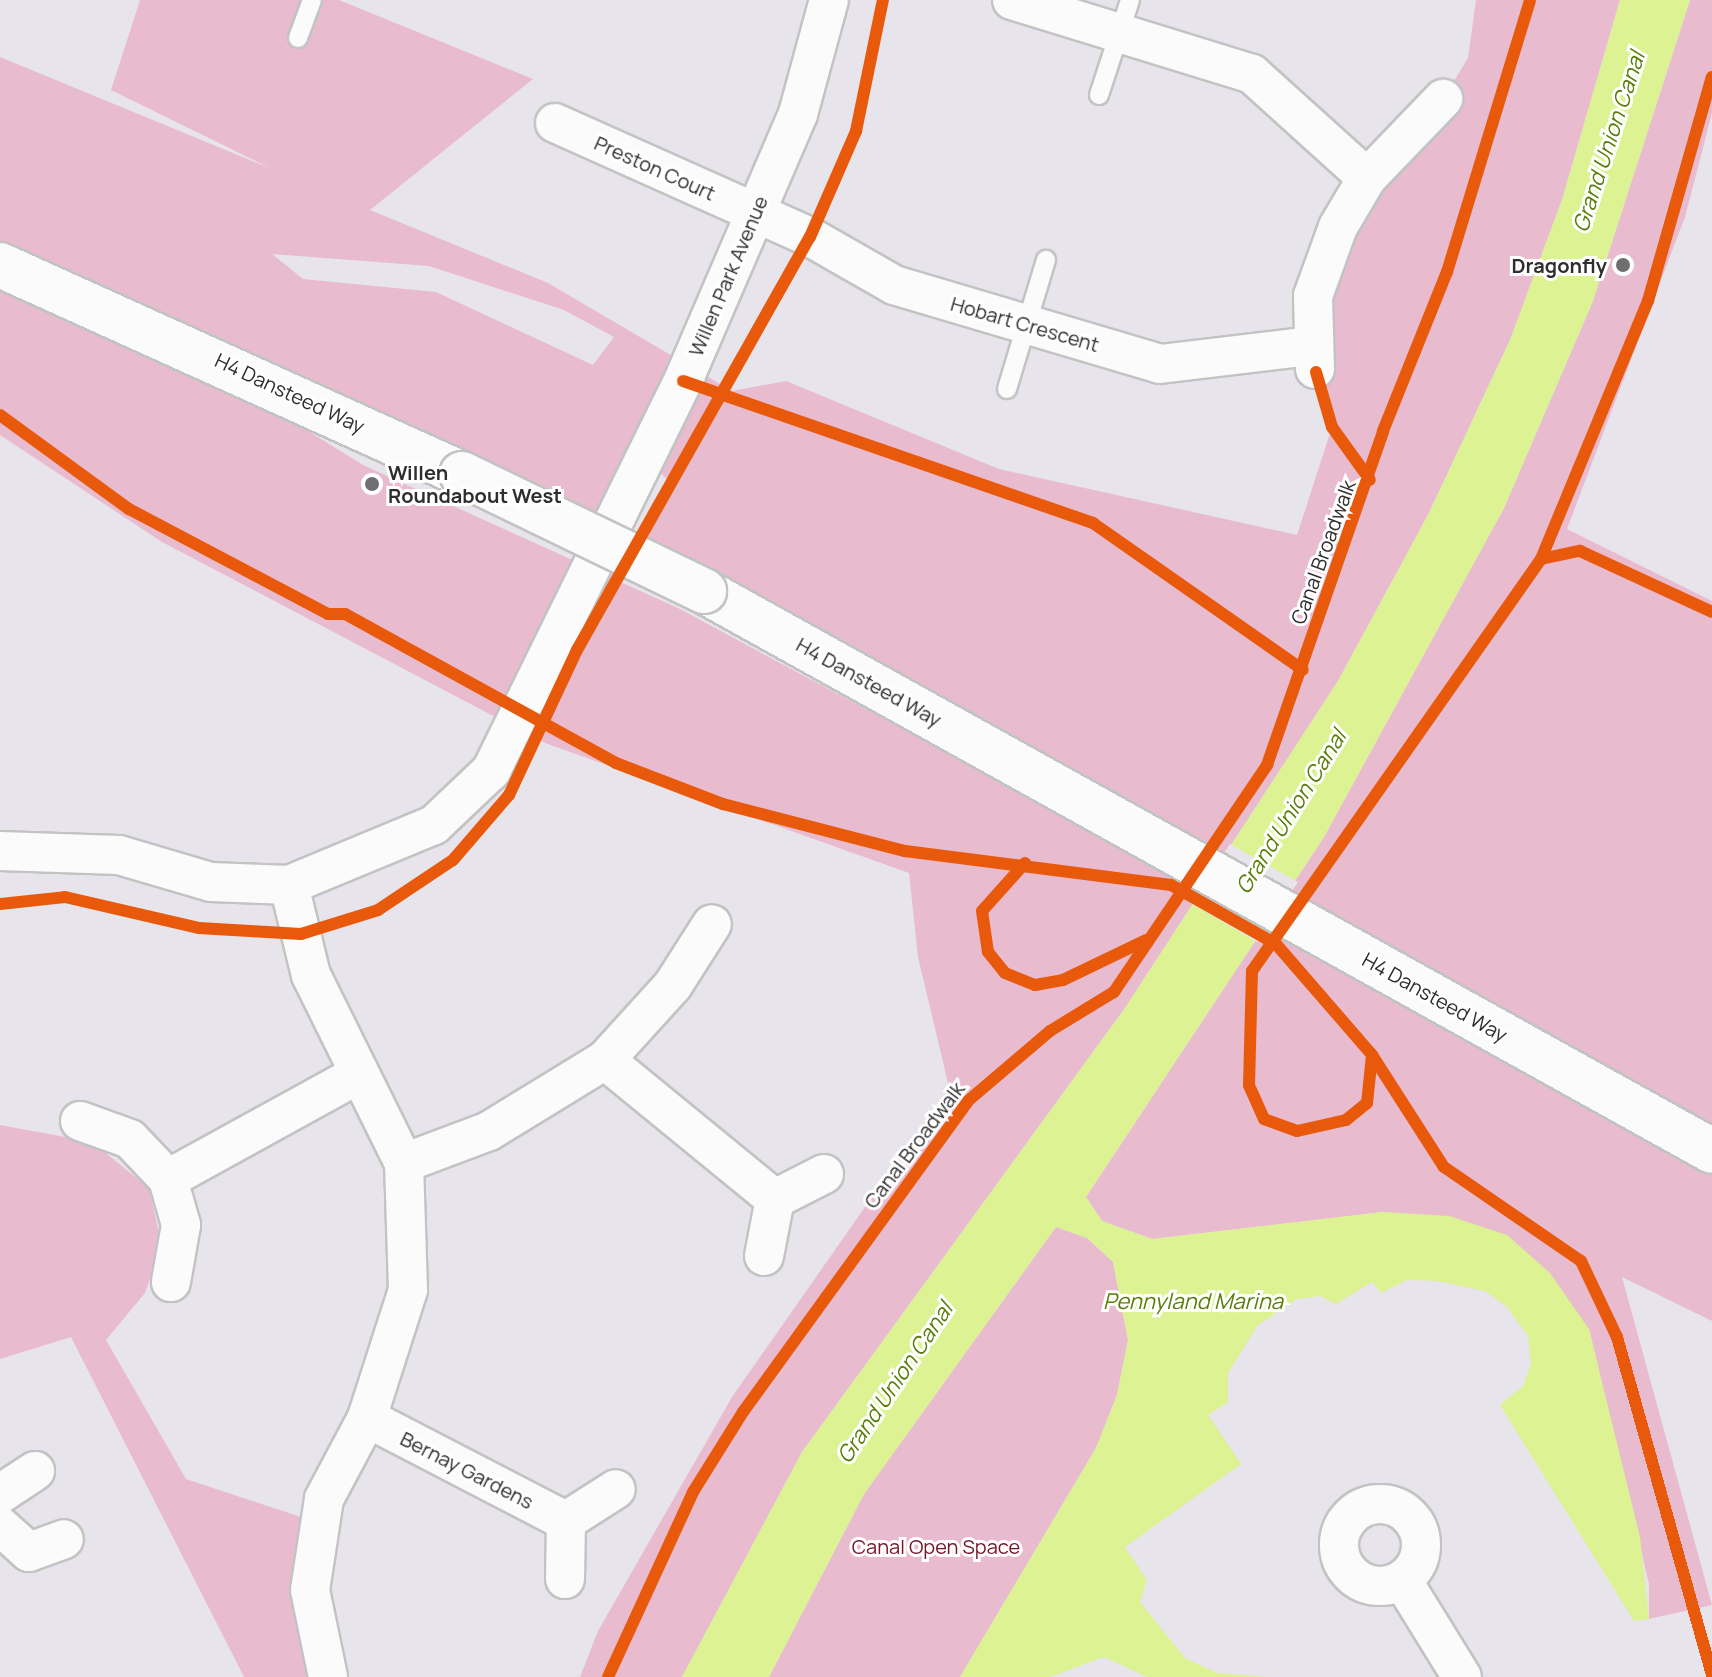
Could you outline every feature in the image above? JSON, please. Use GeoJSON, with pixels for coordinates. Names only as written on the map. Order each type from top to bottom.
{"type":"FeatureCollection","features":[{"type":"Feature","properties":{"kind":"street","name":"Willen Park Avenue"},"geometry":{"type":"LineString","coordinates":[[289,885],[434,825],[491,771],[683,381],[798,114],[829,0]]}},
{"type":"Feature","properties":{"kind":"street"},"geometry":{"type":"LineString","coordinates":[[1012,0],[1124,16],[1252,74],[1367,178]]}},
{"type":"Feature","properties":{"kind":"street","name":"Hobart Crescent"},"geometry":{"type":"LineString","coordinates":[[755,214],[894,285],[1160,364],[1313,359],[1313,296],[1338,227],[1367,178],[1443,99]]}},
{"type":"Feature","properties":{"kind":"street","name":"Preston Court"},"geometry":{"type":"LineString","coordinates":[[555,123],[755,214]]}},
{"type":"Feature","properties":{"kind":"street","name":"H4 Dansteed Way"},"geometry":{"type":"LineString","coordinates":[[0,265],[462,474],[704,591],[1142,831],[1712,1151]]}},
{"type":"Feature","properties":{"kind":"street"},"geometry":{"type":"LineString","coordinates":[[0,851],[119,855],[211,882],[289,885],[311,975],[357,1075],[404,1163],[408,1290],[367,1418],[324,1499],[310,1590],[328,1677]]}},
{"type":"Feature","properties":{"kind":"street"},"geometry":{"type":"LineString","coordinates":[[404,1163],[489,1131],[605,1060],[673,985],[712,924]]}},
{"type":"Feature","properties":{"kind":"street"},"geometry":{"type":"LineString","coordinates":[[605,1060],[652,1105],[775,1199]]}},
{"type":"Feature","properties":{"kind":"street"},"geometry":{"type":"LineString","coordinates":[[168,1179],[357,1075]]}},
{"type":"Feature","properties":{"kind":"street"},"geometry":{"type":"LineString","coordinates":[[80,1121],[130,1139],[168,1179],[181,1225],[171,1282]]}},
{"type":"Feature","properties":{"kind":"street"},"geometry":{"type":"LineString","coordinates":[[775,1199],[824,1174]]}},
{"type":"Feature","properties":{"kind":"street"},"geometry":{"type":"LineString","coordinates":[[764,1256],[775,1199]]}},
{"type":"Feature","properties":{"kind":"street","name":"Bernay Gardens"},"geometry":{"type":"LineString","coordinates":[[367,1418],[566,1521]]}},
{"type":"Feature","properties":{"kind":"street"},"geometry":{"type":"LineString","coordinates":[[0,1494],[35,1471]]}},
{"type":"Feature","properties":{"kind":"street"},"geometry":{"type":"LineString","coordinates":[[565,1579],[566,1521],[616,1489]]}},
{"type":"Feature","properties":{"kind":"street"},"geometry":{"type":"LineString","coordinates":[[0,1526],[29,1552],[64,1539]]}},
{"type":"Feature","properties":{"kind":"street"},"geometry":{"type":"LineString","coordinates":[[1402,1580],[1462,1677]]}},
{"type":"Feature","properties":{"kind":"lane"},"geometry":{"type":"LineString","coordinates":[[298,38],[312,0]]}},
{"type":"Feature","properties":{"kind":"lane"},"geometry":{"type":"LineString","coordinates":[[1099,95],[1124,16]]}},
{"type":"Feature","properties":{"kind":"lane"},"geometry":{"type":"LineString","coordinates":[[1007,389],[1046,260]]}},
{"type":"Feature","properties":{"kind":"green space"},"geometry":{"type":"Polygon","coordinates":[[[140,0],[339,0],[533,79],[370,210],[548,283],[732,391],[786,381],[999,469],[1297,535],[1332,427],[1316,372],[1338,227],[1443,99],[1468,58],[1476,0],[1620,0],[1562,200],[1510,340],[1429,513],[1338,681],[1125,1008],[802,1452],[682,1677],[580,1677],[598,1631],[732,1397],[949,1087],[918,957],[909,873],[545,743],[162,542],[0,435],[0,285],[279,413],[363,465],[680,609],[992,777],[1134,828],[629,554],[671,483],[645,458],[600,542],[0,265],[0,57],[272,169],[111,90],[140,0]],[[272,254],[303,279],[436,292],[593,365],[614,337],[564,310],[429,266],[272,254]]]}},
{"type":"Feature","properties":{"kind":"green space"},"geometry":{"type":"Polygon","coordinates":[[[1690,0],[1712,0],[1712,113],[1685,217],[1567,529],[1712,601],[1712,1321],[1622,1277],[1712,1605],[1649,1619],[1649,1584],[1589,1329],[1383,1212],[1152,1239],[1102,1221],[1086,1197],[1324,837],[1504,508],[1593,301],[1690,0]]]}},
{"type":"Feature","properties":{"kind":"green space"},"geometry":{"type":"Polygon","coordinates":[[[0,1125],[92,1142],[149,1188],[159,1233],[154,1268],[145,1293],[106,1340],[186,1479],[301,1517],[310,1677],[244,1677],[71,1337],[0,1359],[0,1125]]]}},
{"type":"Feature","properties":{"kind":"green space","name":"Canal Open Space"},"geometry":{"type":"Polygon","coordinates":[[[1056,1227],[1087,1238],[1113,1262],[1128,1340],[1117,1395],[1096,1448],[960,1677],[769,1677],[864,1494],[1056,1227]]]}},
{"type":"Feature","properties":{"kind":"water"},"geometry":{"type":"Polygon","coordinates":[[[1620,0],[1690,0],[1593,301],[1504,508],[1324,837],[1086,1197],[1102,1221],[1152,1239],[1383,1212],[1449,1216],[1507,1235],[1550,1273],[1589,1329],[1640,1537],[1649,1619],[1634,1621],[1500,1405],[1523,1386],[1531,1364],[1528,1336],[1507,1307],[1485,1291],[1437,1281],[1407,1280],[1381,1293],[1372,1282],[1336,1304],[1320,1296],[1297,1299],[1258,1325],[1228,1373],[1228,1402],[1208,1415],[1241,1464],[1125,1547],[1147,1580],[1140,1602],[1185,1658],[1217,1673],[1268,1677],[1147,1677],[1104,1657],[1050,1677],[960,1677],[1096,1448],[1117,1395],[1128,1340],[1113,1262],[1087,1238],[1056,1227],[864,1494],[769,1677],[682,1677],[802,1452],[1125,1008],[1338,681],[1429,513],[1510,340],[1562,200],[1620,0]]]}},
{"type":"Feature","properties":{"kind":"pier"},"geometry":{"type":"Polygon","coordinates":[[[1230,844],[1298,882],[1257,942],[1190,903],[1230,844]]]}},
{"type":"Feature","properties":{"kind":"cycle path"},"geometry":{"type":"LineString","coordinates":[[0,904],[65,897],[199,928],[301,934],[378,910],[453,860],[509,795],[577,650],[810,237],[856,131],[883,0]]}},
{"type":"Feature","properties":{"kind":"cycle path","name":"Canal Broadwalk"},"geometry":{"type":"LineString","coordinates":[[608,1677],[693,1492],[743,1412],[969,1100],[1050,1031],[1114,992],[1267,765],[1383,431],[1447,272],[1530,0]]}},
{"type":"Feature","properties":{"kind":"cycle path"},"geometry":{"type":"LineString","coordinates":[[1372,1055],[1367,1103],[1346,1120],[1297,1131],[1264,1119],[1249,1085],[1252,971],[1541,559],[1648,301],[1712,77]]}},
{"type":"Feature","properties":{"kind":"cycle path","name":"Canal Broadwalk"},"geometry":{"type":"LineString","coordinates":[[1316,372],[1332,427],[1370,480]]}},
{"type":"Feature","properties":{"kind":"cycle path"},"geometry":{"type":"LineString","coordinates":[[683,381],[1093,523],[1303,670]]}},
{"type":"Feature","properties":{"kind":"cycle path"},"geometry":{"type":"LineString","coordinates":[[0,415],[129,509],[328,614],[345,614],[616,763],[723,804],[905,851],[1171,885],[1276,944],[1372,1055],[1444,1167],[1581,1261],[1617,1337],[1712,1675]]}},
{"type":"Feature","properties":{"kind":"cycle path"},"geometry":{"type":"LineString","coordinates":[[1541,559],[1580,551],[1712,612]]}},
{"type":"Feature","properties":{"kind":"cycle path"},"geometry":{"type":"LineString","coordinates":[[1025,863],[982,911],[988,952],[1005,973],[1035,985],[1063,980],[1146,940]]}},
{"type":"Feature","properties":{"kind":"place","name":"Dragonfly"},"geometry":{"type":"Point","coordinates":[1623,265]}},
{"type":"Feature","properties":{"kind":"place","name":"Willen Roundabout West"},"geometry":{"type":"Point","coordinates":[372,484]}},
{"type":"Feature","properties":{"kind":"water label","name":"Grand Union Canal"},"geometry":{"type":"Point","coordinates":[1609,142]}},
{"type":"Feature","properties":{"kind":"water label","name":"Grand Union Canal"},"geometry":{"type":"Point","coordinates":[1291,812]}},
{"type":"Feature","properties":{"kind":"water label","name":"Pennyland Marina"},"geometry":{"type":"Point","coordinates":[1193,1302]}},
{"type":"Feature","properties":{"kind":"water label","name":"Grand Union Canal"},"geometry":{"type":"Point","coordinates":[895,1383]}}]}
